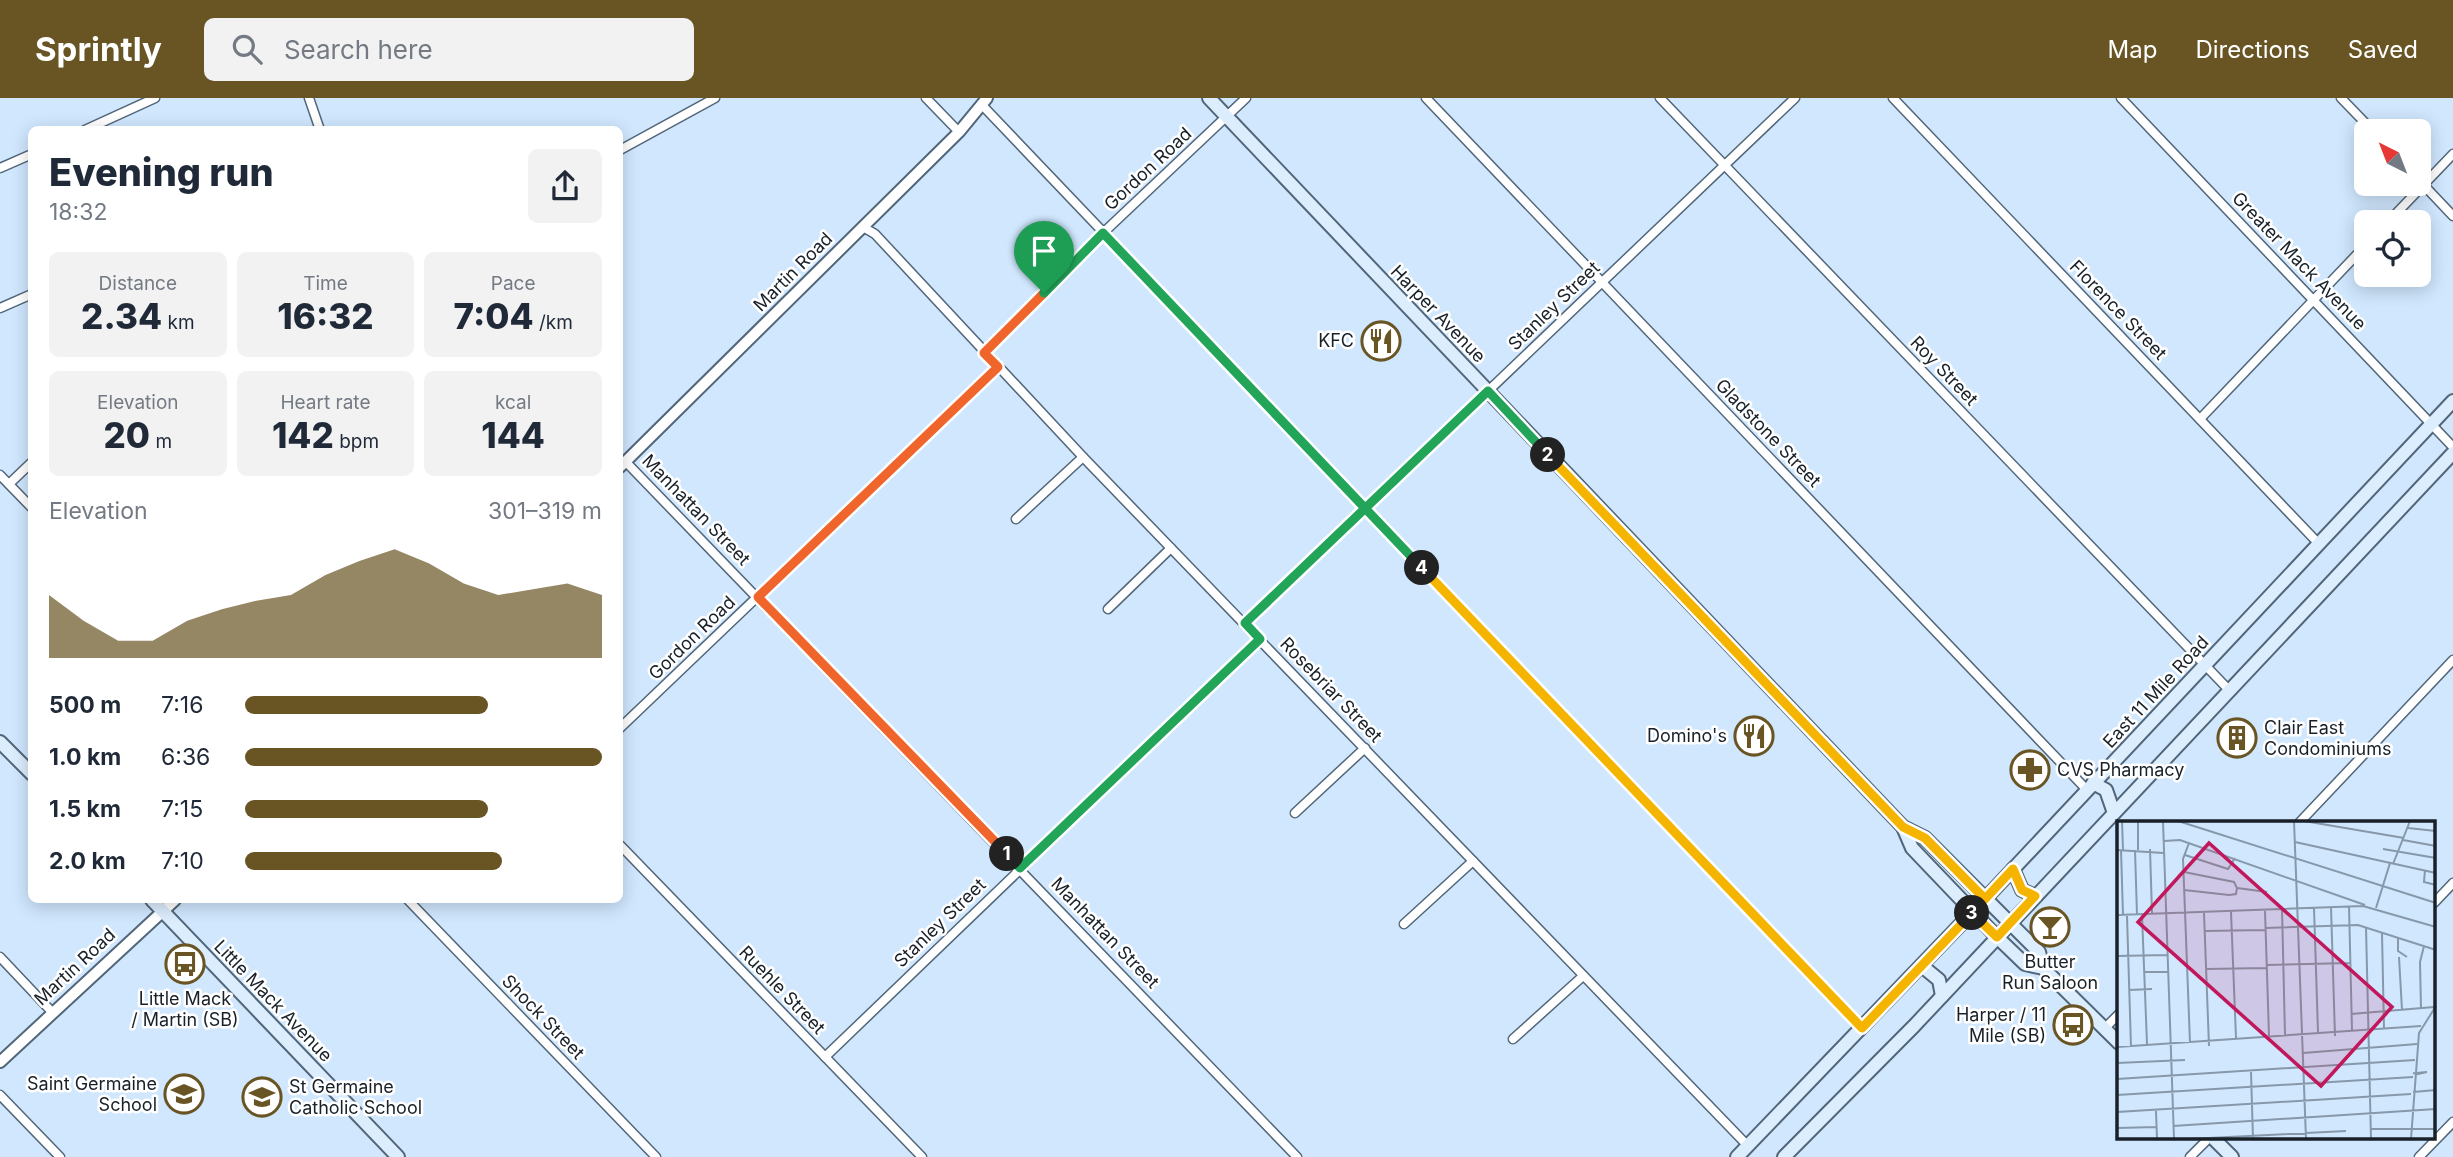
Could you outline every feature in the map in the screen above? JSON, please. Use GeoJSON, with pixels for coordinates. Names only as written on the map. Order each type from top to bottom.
{"type":"FeatureCollection","features":[{"type":"Feature","properties":{"kind":"main road","name":"Harper Avenue"},"geometry":{"type":"LineString","coordinates":[[1209,98],[1903,827],[1925,838],[2039,952],[2043,968],[2117,1042]]}},
{"type":"Feature","properties":{"kind":"main road","name":"East 11 Mile Road"},"geometry":{"type":"LineString","coordinates":[[1737,1157],[1750,1151],[1862,1028],[2453,401]]}},
{"type":"Feature","properties":{"kind":"main road"},"geometry":{"type":"LineString","coordinates":[[1784,1157],[1942,996],[2228,689],[2453,453]]}},
{"type":"Feature","properties":{"kind":"main road"},"geometry":{"type":"LineString","coordinates":[[0,742],[28,770]]}},
{"type":"Feature","properties":{"kind":"main road"},"geometry":{"type":"LineString","coordinates":[[2090,787],[2106,790],[2114,813]]}},
{"type":"Feature","properties":{"kind":"main road","name":"Harper Avenue"},"geometry":{"type":"LineString","coordinates":[[1903,827],[1912,848],[1997,937],[2025,964],[2043,968]]}},
{"type":"Feature","properties":{"kind":"main road"},"geometry":{"type":"LineString","coordinates":[[2013,869],[2022,890],[2035,896]]}},
{"type":"Feature","properties":{"kind":"main road","name":"Little Mack Avenue"},"geometry":{"type":"LineString","coordinates":[[155,903],[398,1157]]}},
{"type":"Feature","properties":{"kind":"main road"},"geometry":{"type":"LineString","coordinates":[[1922,965],[1939,980],[1942,996]]}},
{"type":"Feature","properties":{"kind":"main road"},"geometry":{"type":"LineString","coordinates":[[2213,1140],[2232,1157]]}},
{"type":"Feature","properties":{"kind":"street"},"geometry":{"type":"LineString","coordinates":[[94,126],[155,98]]}},
{"type":"Feature","properties":{"kind":"street"},"geometry":{"type":"LineString","coordinates":[[309,98],[319,126]]}},
{"type":"Feature","properties":{"kind":"street"},"geometry":{"type":"LineString","coordinates":[[623,148],[715,98]]}},
{"type":"Feature","properties":{"kind":"street"},"geometry":{"type":"LineString","coordinates":[[926,98],[959,132]]}},
{"type":"Feature","properties":{"kind":"street","name":"Gordon Road"},"geometry":{"type":"LineString","coordinates":[[984,353],[1103,233],[1246,98]]}},
{"type":"Feature","properties":{"kind":"street","name":"Gladstone Street"},"geometry":{"type":"LineString","coordinates":[[1426,98],[2090,787]]}},
{"type":"Feature","properties":{"kind":"street","name":"Roy Street"},"geometry":{"type":"LineString","coordinates":[[1660,98],[2204,666]]}},
{"type":"Feature","properties":{"kind":"street","name":"Stanley Street"},"geometry":{"type":"LineString","coordinates":[[1245,623],[1795,98]]}},
{"type":"Feature","properties":{"kind":"street","name":"Florence Street"},"geometry":{"type":"LineString","coordinates":[[1893,98],[2319,544]]}},
{"type":"Feature","properties":{"kind":"street","name":"Greater Mack Avenue"},"geometry":{"type":"LineString","coordinates":[[2121,98],[2453,446]]}},
{"type":"Feature","properties":{"kind":"street"},"geometry":{"type":"LineString","coordinates":[[2342,98],[2362,119]]}},
{"type":"Feature","properties":{"kind":"street"},"geometry":{"type":"LineString","coordinates":[[984,101],[1103,233],[1862,1028]]}},
{"type":"Feature","properties":{"kind":"street","name":"Martin Road"},"geometry":{"type":"LineString","coordinates":[[623,463],[959,132],[984,101]]}},
{"type":"Feature","properties":{"kind":"street"},"geometry":{"type":"LineString","coordinates":[[2431,173],[2453,154]]}},
{"type":"Feature","properties":{"kind":"street"},"geometry":{"type":"LineString","coordinates":[[0,168],[28,156]]}},
{"type":"Feature","properties":{"kind":"street"},"geometry":{"type":"LineString","coordinates":[[2431,193],[2453,216]]}},
{"type":"Feature","properties":{"kind":"street"},"geometry":{"type":"LineString","coordinates":[[2398,210],[2409,196]]}},
{"type":"Feature","properties":{"kind":"street","name":"Rosebriar Street"},"geometry":{"type":"LineString","coordinates":[[863,227],[875,234],[1083,457],[1750,1151]]}},
{"type":"Feature","properties":{"kind":"street"},"geometry":{"type":"LineString","coordinates":[[2200,419],[2354,258]]}},
{"type":"Feature","properties":{"kind":"street"},"geometry":{"type":"LineString","coordinates":[[0,308],[28,296]]}},
{"type":"Feature","properties":{"kind":"street","name":"Gordon Road"},"geometry":{"type":"LineString","coordinates":[[623,725],[998,367]]}},
{"type":"Feature","properties":{"kind":"street"},"geometry":{"type":"LineString","coordinates":[[1016,519],[1083,457]]}},
{"type":"Feature","properties":{"kind":"street","name":"Manhattan Street"},"geometry":{"type":"LineString","coordinates":[[623,465],[758,597],[1297,1157]]}},
{"type":"Feature","properties":{"kind":"street"},"geometry":{"type":"LineString","coordinates":[[9,484],[28,466]]}},
{"type":"Feature","properties":{"kind":"street"},"geometry":{"type":"LineString","coordinates":[[0,475],[28,504]]}},
{"type":"Feature","properties":{"kind":"street"},"geometry":{"type":"LineString","coordinates":[[1108,609],[1171,548]]}},
{"type":"Feature","properties":{"kind":"street","name":"Stanley Street"},"geometry":{"type":"LineString","coordinates":[[825,1057],[1260,639]]}},
{"type":"Feature","properties":{"kind":"street"},"geometry":{"type":"LineString","coordinates":[[2301,821],[2453,660]]}},
{"type":"Feature","properties":{"kind":"street"},"geometry":{"type":"LineString","coordinates":[[2204,666],[2228,689]]}},
{"type":"Feature","properties":{"kind":"street"},"geometry":{"type":"LineString","coordinates":[[1295,813],[1365,748]]}},
{"type":"Feature","properties":{"kind":"street","name":"Ruehle Street"},"geometry":{"type":"LineString","coordinates":[[623,848],[922,1157]]}},
{"type":"Feature","properties":{"kind":"street"},"geometry":{"type":"LineString","coordinates":[[1404,924],[1473,861]]}},
{"type":"Feature","properties":{"kind":"street"},"geometry":{"type":"LineString","coordinates":[[2436,901],[2453,883]]}},
{"type":"Feature","properties":{"kind":"street","name":"Martin Road"},"geometry":{"type":"LineString","coordinates":[[0,1062],[172,903]]}},
{"type":"Feature","properties":{"kind":"street","name":"Shock Street"},"geometry":{"type":"LineString","coordinates":[[411,903],[656,1157]]}},
{"type":"Feature","properties":{"kind":"street"},"geometry":{"type":"LineString","coordinates":[[0,957],[52,1012]]}},
{"type":"Feature","properties":{"kind":"street"},"geometry":{"type":"LineString","coordinates":[[1513,1039],[1583,976]]}},
{"type":"Feature","properties":{"kind":"street"},"geometry":{"type":"LineString","coordinates":[[2104,1029],[2117,1016]]}},
{"type":"Feature","properties":{"kind":"street"},"geometry":{"type":"LineString","coordinates":[[0,1095],[60,1157]]}},
{"type":"Feature","properties":{"kind":"street"},"geometry":{"type":"LineString","coordinates":[[2436,1140],[2453,1122]]}},
{"type":"Feature","properties":{"kind":"street"},"geometry":{"type":"LineString","coordinates":[[2190,1157],[2209,1140]]}},
{"type":"Feature","properties":{"kind":"street"},"geometry":{"type":"LineString","coordinates":[[2419,1157],[2436,1140]]}},
{"type":"Feature","properties":{"kind":"place","name":"KFC"},"geometry":{"type":"Point","coordinates":[1381,341]}},
{"type":"Feature","properties":{"kind":"place","name":"Domino's"},"geometry":{"type":"Point","coordinates":[1754,736]}},
{"type":"Feature","properties":{"kind":"place","name":"Clair East Condominiums"},"geometry":{"type":"Point","coordinates":[2237,738]}},
{"type":"Feature","properties":{"kind":"place","name":"CVS Pharmacy"},"geometry":{"type":"Point","coordinates":[2030,770]}},
{"type":"Feature","properties":{"kind":"place","name":"Butter Run Saloon"},"geometry":{"type":"Point","coordinates":[2050,927]}},
{"type":"Feature","properties":{"kind":"place","name":"Little Mack / Martin (SB)"},"geometry":{"type":"Point","coordinates":[185,964]}},
{"type":"Feature","properties":{"kind":"place","name":"Harper / 11 Mile (SB)"},"geometry":{"type":"Point","coordinates":[2073,1025]}},
{"type":"Feature","properties":{"kind":"place","name":"Saint Germaine School"},"geometry":{"type":"Point","coordinates":[184,1094]}},
{"type":"Feature","properties":{"kind":"place","name":"St Germaine Catholic School"},"geometry":{"type":"Point","coordinates":[262,1097]}},
{"type":"Feature","properties":{"kind":"route"},"geometry":{"type":"LineString","coordinates":[[1044,293],[984,353],[998,367],[758,597],[1020,868],[1260,639],[1245,623],[1365,508],[1488,391],[1903,827],[1925,838],[1985,899],[2013,869],[2017,884],[2022,890],[2035,896],[1997,937],[1973,912],[1862,1028],[1365,508],[1284,426],[1103,233],[1044,293]]}}]}
